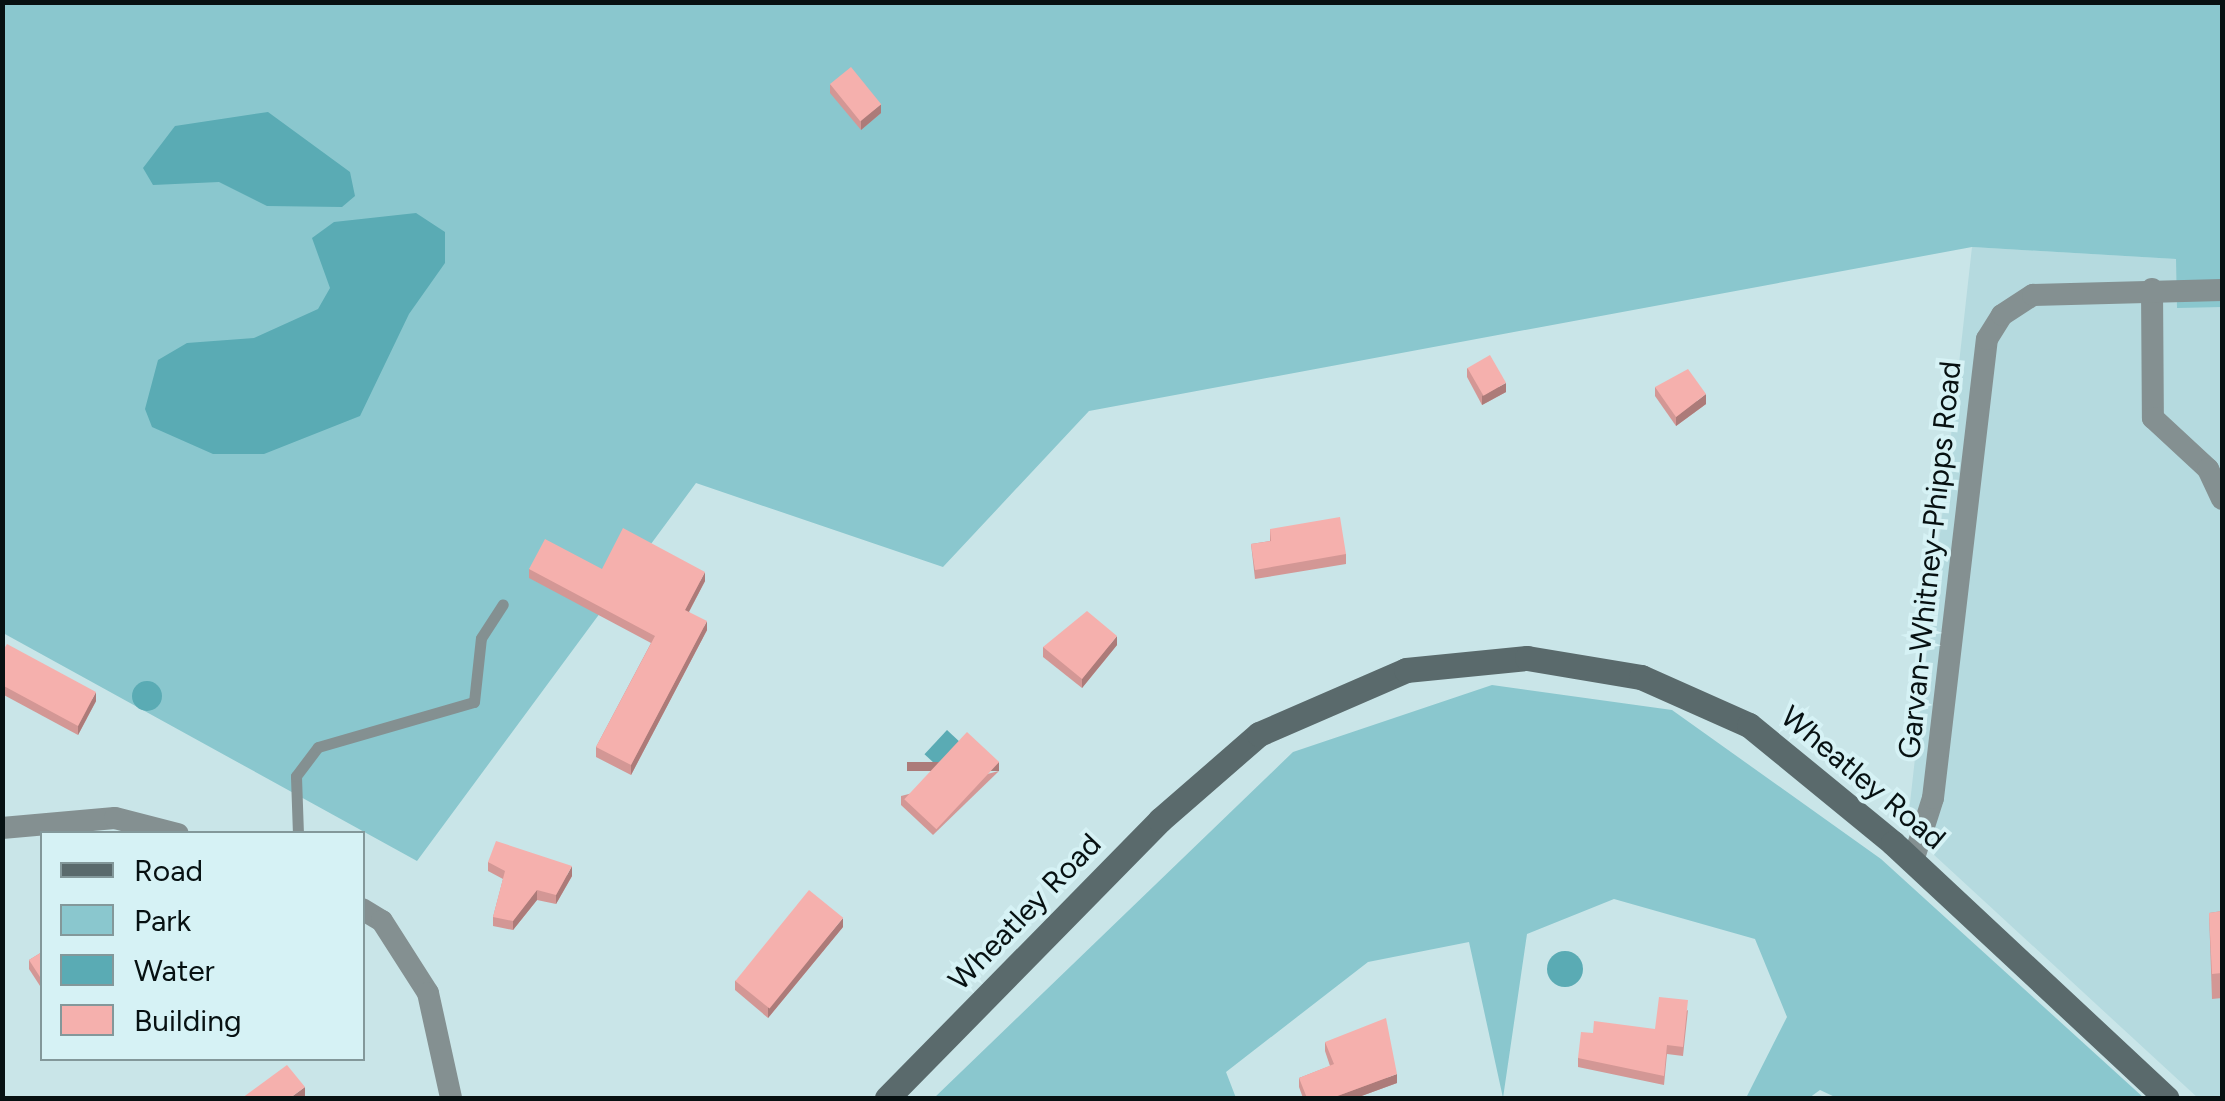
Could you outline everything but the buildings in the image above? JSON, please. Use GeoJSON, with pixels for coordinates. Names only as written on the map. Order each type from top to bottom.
{"type":"FeatureCollection","features":[{"type":"Feature","properties":{"kind":"main road","name":"Wheatley Road"},"geometry":{"type":"LineString","coordinates":[[887,1098],[1204,779],[1321,700],[1406,670],[1527,658],[1692,694],[1774,744],[1913,861],[2166,1098]]}},
{"type":"Feature","properties":{"kind":"street"},"geometry":{"type":"LineString","coordinates":[[2152,290],[2153,418],[2202,462],[2222,499]]}},
{"type":"Feature","properties":{"kind":"street","name":"Garvan-Whitney-Phipps Road"},"geometry":{"type":"LineString","coordinates":[[1913,861],[1933,798],[1987,339],[2002,315],[2033,295],[2222,290]]}},
{"type":"Feature","properties":{"kind":"street"},"geometry":{"type":"LineString","coordinates":[[2,828],[115,818],[166,831]]}},
{"type":"Feature","properties":{"kind":"street"},"geometry":{"type":"LineString","coordinates":[[365,911],[382,921],[428,993],[451,1098]]}},
{"type":"Feature","properties":{"kind":"lane"},"geometry":{"type":"LineString","coordinates":[[298,831],[296,776],[318,747],[474,702],[482,638],[504,604]]}},
{"type":"Feature","properties":{"kind":"shaded area"},"geometry":{"type":"Polygon","coordinates":[[[1972,247],[2177,259],[2177,307],[2222,307],[2222,1098],[2198,1098],[1907,830],[1972,247]]]}},
{"type":"Feature","properties":{"kind":"green space"},"geometry":{"type":"Polygon","coordinates":[[[3,3],[2222,3],[2222,307],[2177,308],[2176,259],[1972,247],[1089,411],[943,567],[696,483],[417,861],[3,633],[3,3]]]}},
{"type":"Feature","properties":{"kind":"green space"},"geometry":{"type":"Polygon","coordinates":[[[1492,685],[1672,710],[1881,859],[2144,1098],[1837,1098],[1820,1090],[1809,1098],[1746,1098],[1787,1017],[1755,939],[1614,899],[1527,934],[1503,1098],[1469,942],[1368,962],[1226,1072],[1236,1098],[934,1098],[1293,752],[1492,685]]]}},
{"type":"Feature","properties":{"kind":"water"},"geometry":{"type":"Polygon","coordinates":[[[268,112],[350,172],[355,196],[342,207],[267,206],[219,182],[153,185],[143,168],[175,126],[268,112]]]}},
{"type":"Feature","properties":{"kind":"water"},"geometry":{"type":"Polygon","coordinates":[[[416,213],[445,232],[445,263],[409,314],[360,416],[264,454],[213,454],[152,427],[145,409],[158,360],[187,343],[254,338],[318,309],[330,288],[312,238],[334,222],[416,213]]]}},
{"type":"Feature","properties":{"kind":"water"},"geometry":{"type":"Polygon","coordinates":[[[147,681],[157,686],[162,696],[157,706],[147,711],[137,706],[132,696],[137,686],[147,681]]]}},
{"type":"Feature","properties":{"kind":"water"},"geometry":{"type":"Polygon","coordinates":[[[947,730],[961,743],[938,767],[924,754],[947,730]]]}},
{"type":"Feature","properties":{"kind":"water"},"geometry":{"type":"Polygon","coordinates":[[[1565,951],[1578,956],[1583,969],[1578,982],[1565,987],[1552,982],[1547,969],[1552,956],[1565,951]]]}}]}
